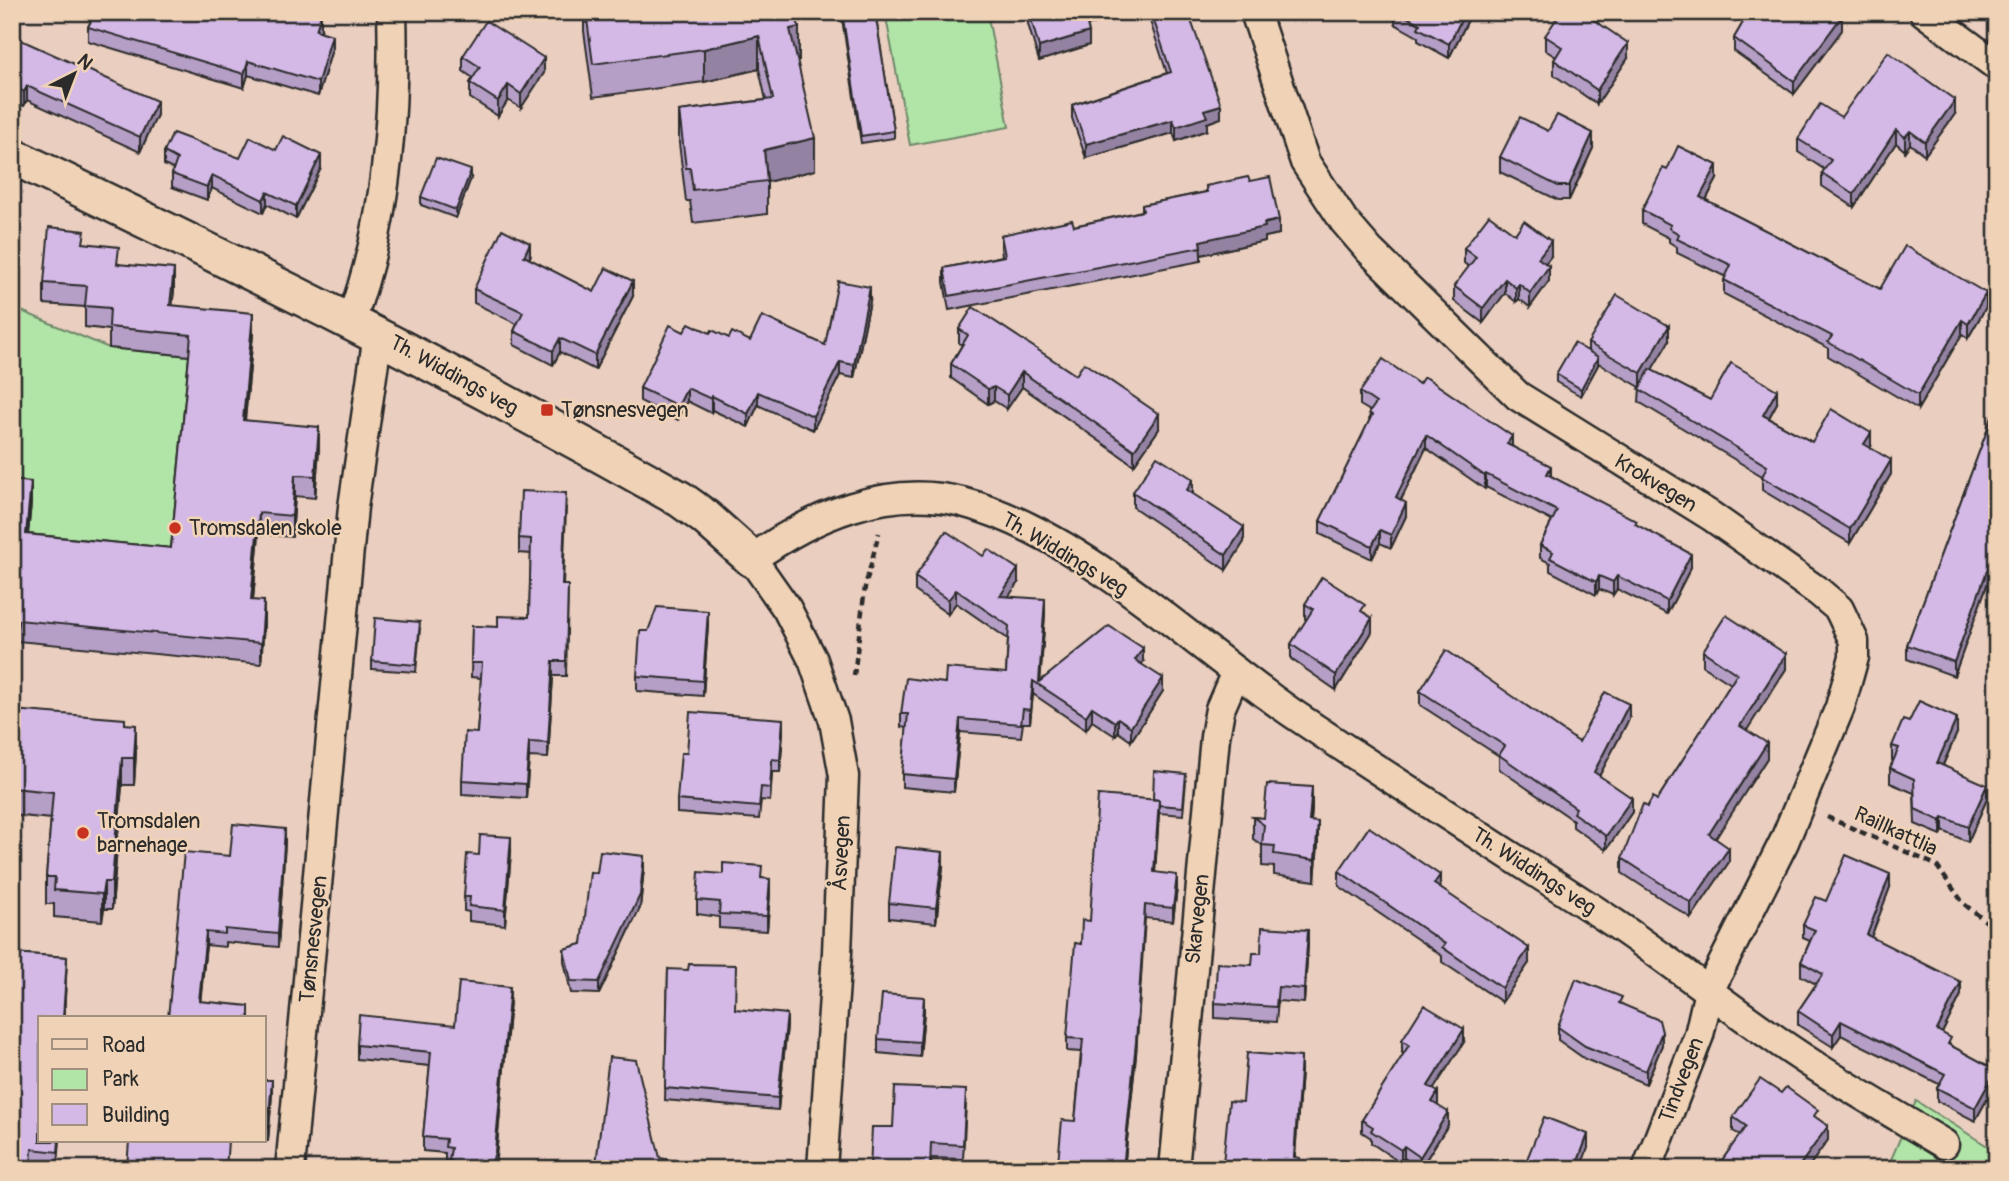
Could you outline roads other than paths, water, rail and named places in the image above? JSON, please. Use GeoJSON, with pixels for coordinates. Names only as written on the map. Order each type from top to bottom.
{"type":"FeatureCollection","features":[{"type":"Feature","properties":{"kind":"street","name":"Tønsnesvegen"},"geometry":{"type":"LineString","coordinates":[[290,1169],[353,507],[369,272],[384,172],[391,96],[392,12]]}},
{"type":"Feature","properties":{"kind":"street","name":"Krokvegen"},"geometry":{"type":"LineString","coordinates":[[1255,12],[1305,162],[1332,204],[1369,250],[1518,396],[1711,516],[1839,609],[1854,641],[1854,657],[1840,706],[1800,808],[1709,991]]}},
{"type":"Feature","properties":{"kind":"street"},"geometry":{"type":"LineString","coordinates":[[1924,12],[1997,66]]}},
{"type":"Feature","properties":{"kind":"street","name":"Th. Widdings veg"},"geometry":{"type":"LineString","coordinates":[[12,156],[364,327],[680,499],[705,517],[752,559],[818,520],[887,499],[939,497],[1008,518],[1114,580],[1236,672],[1535,874],[1598,912],[1782,1044],[1944,1144]]}},
{"type":"Feature","properties":{"kind":"street","name":"Åsvegen"},"geometry":{"type":"LineString","coordinates":[[752,559],[800,633],[834,721],[845,796],[822,1169]]}},
{"type":"Feature","properties":{"kind":"street","name":"Skarvegen"},"geometry":{"type":"LineString","coordinates":[[1174,1169],[1217,722],[1236,672]]}},
{"type":"Feature","properties":{"kind":"street","name":"Tindvegen"},"geometry":{"type":"LineString","coordinates":[[1647,1169],[1699,1035],[1709,991]]}},
{"type":"Feature","properties":{"kind":"place","name":"Tønsnesvegen"},"geometry":{"type":"Point","coordinates":[547,410]}},
{"type":"Feature","properties":{"kind":"place","name":"Tromsdalen skole"},"geometry":{"type":"Point","coordinates":[175,528]}},
{"type":"Feature","properties":{"kind":"place","name":"Tromsdalen barnehage"},"geometry":{"type":"Point","coordinates":[83,833]}}]}
